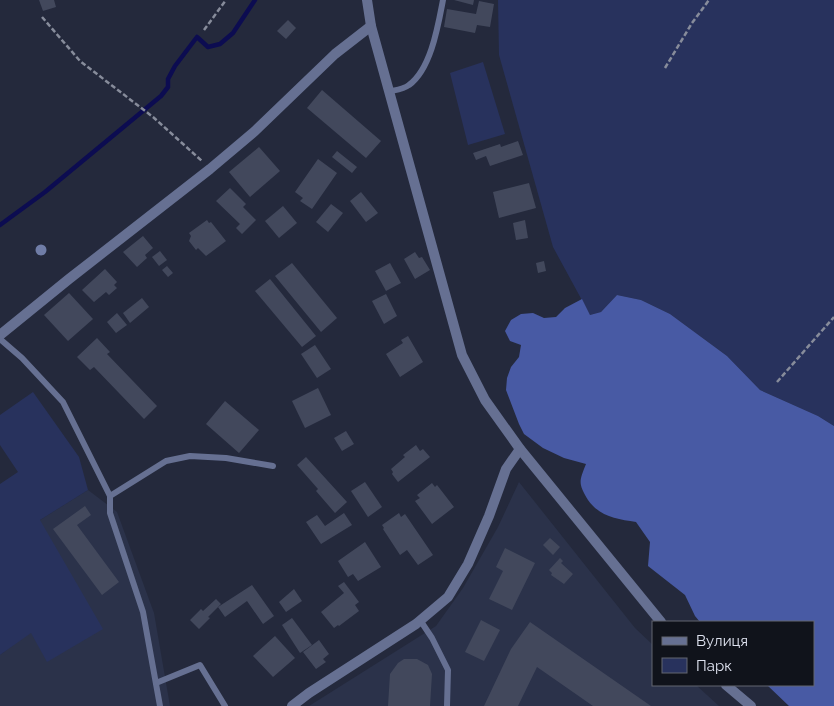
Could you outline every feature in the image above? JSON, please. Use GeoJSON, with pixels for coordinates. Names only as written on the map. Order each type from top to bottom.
{"type":"FeatureCollection","features":[{"type":"Feature","properties":{"kind":"street"},"geometry":{"type":"LineString","coordinates":[[367,0],[372,26],[462,355],[485,400],[520,449],[659,621]]}},
{"type":"Feature","properties":{"kind":"street"},"geometry":{"type":"LineString","coordinates":[[0,335],[210,169],[255,131],[335,54],[372,26]]}},
{"type":"Feature","properties":{"kind":"street"},"geometry":{"type":"LineString","coordinates":[[292,706],[420,620],[448,597],[468,564],[489,516],[506,468],[520,449]]}},
{"type":"Feature","properties":{"kind":"street"},"geometry":{"type":"LineString","coordinates":[[727,686],[750,706]]}},
{"type":"Feature","properties":{"kind":"lane"},"geometry":{"type":"LineString","coordinates":[[390,91],[408,86],[422,73],[436,32],[443,0]]}},
{"type":"Feature","properties":{"kind":"lane"},"geometry":{"type":"LineString","coordinates":[[0,339],[22,358],[63,402],[110,496],[110,513],[144,612],[160,706]]}},
{"type":"Feature","properties":{"kind":"lane"},"geometry":{"type":"LineString","coordinates":[[110,496],[166,461],[190,456],[226,458],[273,466]]}},
{"type":"Feature","properties":{"kind":"lane"},"geometry":{"type":"LineString","coordinates":[[420,620],[432,638],[448,670],[447,706]]}},
{"type":"Feature","properties":{"kind":"lane"},"geometry":{"type":"LineString","coordinates":[[156,683],[200,665],[225,706]]}},
{"type":"Feature","properties":{"kind":"path"},"geometry":{"type":"LineString","coordinates":[[204,30],[226,0]]}},
{"type":"Feature","properties":{"kind":"path"},"geometry":{"type":"LineString","coordinates":[[665,68],[692,23],[709,0]]}},
{"type":"Feature","properties":{"kind":"path"},"geometry":{"type":"LineString","coordinates":[[42,18],[80,61],[153,117],[210,169]]}},
{"type":"Feature","properties":{"kind":"path"},"geometry":{"type":"LineString","coordinates":[[777,382],[834,317]]}},
{"type":"Feature","properties":{"kind":"shaded area"},"geometry":{"type":"Polygon","coordinates":[[[617,295],[641,300],[670,314],[727,356],[760,390],[818,416],[834,426],[834,706],[789,706],[768,686],[814,686],[814,621],[699,621],[685,595],[648,566],[650,542],[636,522],[603,514],[588,500],[582,490],[581,482],[586,464],[564,458],[543,448],[524,434],[506,390],[507,378],[511,367],[519,357],[521,345],[510,341],[505,331],[511,320],[521,314],[533,313],[544,318],[556,317],[565,308],[582,299],[590,315],[601,312],[617,295]]]}},
{"type":"Feature","properties":{"kind":"shaded area"},"geometry":{"type":"Polygon","coordinates":[[[519,482],[635,628],[652,644],[652,686],[697,686],[719,706],[309,706],[436,626],[463,588],[498,527],[519,482]]]}},
{"type":"Feature","properties":{"kind":"shaded area"},"geometry":{"type":"Polygon","coordinates":[[[88,490],[117,512],[154,613],[170,706],[0,706],[0,655],[31,632],[48,662],[40,520],[88,490]]]}},
{"type":"Feature","properties":{"kind":"green space"},"geometry":{"type":"Polygon","coordinates":[[[498,0],[834,0],[834,426],[818,416],[760,390],[727,356],[670,314],[641,300],[617,295],[601,312],[590,315],[553,247],[499,55],[498,0]]]}},
{"type":"Feature","properties":{"kind":"green space"},"geometry":{"type":"Polygon","coordinates":[[[483,62],[505,134],[468,145],[450,73],[483,62]]]}},
{"type":"Feature","properties":{"kind":"green space"},"geometry":{"type":"Polygon","coordinates":[[[33,392],[79,457],[88,490],[40,520],[103,629],[47,662],[31,633],[0,655],[0,484],[18,472],[0,445],[0,415],[33,392]]]}},
{"type":"Feature","properties":{"kind":"building"},"geometry":{"type":"Polygon","coordinates":[[[39,0],[54,0],[56,7],[43,11],[39,0]]]}},
{"type":"Feature","properties":{"kind":"building"},"geometry":{"type":"Polygon","coordinates":[[[454,0],[474,0],[473,5],[454,0]]]}},
{"type":"Feature","properties":{"kind":"building"},"geometry":{"type":"Polygon","coordinates":[[[479,1],[494,4],[490,27],[477,25],[475,33],[444,27],[447,9],[476,14],[479,1]]]}},
{"type":"Feature","properties":{"kind":"building"},"geometry":{"type":"Polygon","coordinates":[[[288,20],[296,28],[286,39],[277,31],[288,20]]]}},
{"type":"Feature","properties":{"kind":"building"},"geometry":{"type":"Polygon","coordinates":[[[322,90],[381,141],[366,158],[307,108],[322,90]]]}},
{"type":"Feature","properties":{"kind":"building"},"geometry":{"type":"Polygon","coordinates":[[[518,141],[523,155],[490,166],[486,156],[476,160],[473,153],[500,144],[501,147],[518,141]]]}},
{"type":"Feature","properties":{"kind":"building"},"geometry":{"type":"Polygon","coordinates":[[[259,147],[280,171],[250,197],[229,172],[259,147]]]}},
{"type":"Feature","properties":{"kind":"building"},"geometry":{"type":"Polygon","coordinates":[[[337,151],[357,167],[352,173],[332,157],[337,151]]]}},
{"type":"Feature","properties":{"kind":"building"},"geometry":{"type":"Polygon","coordinates":[[[318,159],[337,173],[312,209],[300,201],[303,198],[295,192],[318,159]]]}},
{"type":"Feature","properties":{"kind":"building"},"geometry":{"type":"Polygon","coordinates":[[[529,183],[536,208],[499,218],[493,192],[529,183]]]}},
{"type":"Feature","properties":{"kind":"building"},"geometry":{"type":"Polygon","coordinates":[[[230,188],[246,204],[243,207],[256,220],[242,234],[236,228],[240,224],[216,201],[230,188]]]}},
{"type":"Feature","properties":{"kind":"building"},"geometry":{"type":"Polygon","coordinates":[[[361,192],[378,213],[366,222],[350,201],[361,192]]]}},
{"type":"Feature","properties":{"kind":"building"},"geometry":{"type":"Polygon","coordinates":[[[331,204],[343,213],[328,232],[316,222],[331,204]]]}},
{"type":"Feature","properties":{"kind":"building"},"geometry":{"type":"Polygon","coordinates":[[[283,206],[297,223],[279,238],[265,221],[283,206]]]}},
{"type":"Feature","properties":{"kind":"building"},"geometry":{"type":"Polygon","coordinates":[[[207,220],[209,223],[211,222],[226,241],[206,256],[198,248],[196,250],[189,241],[191,236],[189,233],[207,220]]]}},
{"type":"Feature","properties":{"kind":"building"},"geometry":{"type":"Polygon","coordinates":[[[525,220],[528,238],[516,240],[513,223],[525,220]]]}},
{"type":"Feature","properties":{"kind":"building"},"geometry":{"type":"Polygon","coordinates":[[[143,236],[153,248],[145,255],[147,258],[137,267],[123,252],[143,236]]]}},
{"type":"Feature","properties":{"kind":"building"},"geometry":{"type":"Polygon","coordinates":[[[160,251],[167,260],[159,266],[152,257],[160,251]]]}},
{"type":"Feature","properties":{"kind":"building"},"geometry":{"type":"Polygon","coordinates":[[[415,252],[419,258],[422,257],[430,270],[415,279],[404,259],[415,252]]]}},
{"type":"Feature","properties":{"kind":"building"},"geometry":{"type":"Polygon","coordinates":[[[544,261],[546,271],[538,273],[536,263],[544,261]]]}},
{"type":"Feature","properties":{"kind":"building"},"geometry":{"type":"Polygon","coordinates":[[[292,263],[337,318],[321,332],[275,276],[292,263]]]}},
{"type":"Feature","properties":{"kind":"building"},"geometry":{"type":"Polygon","coordinates":[[[390,263],[401,283],[386,291],[375,271],[390,263]]]}},
{"type":"Feature","properties":{"kind":"building"},"geometry":{"type":"Polygon","coordinates":[[[167,266],[173,273],[168,277],[162,270],[167,266]]]}},
{"type":"Feature","properties":{"kind":"building"},"geometry":{"type":"Polygon","coordinates":[[[105,269],[117,282],[114,285],[117,288],[109,295],[106,292],[94,302],[82,290],[105,269]]]}},
{"type":"Feature","properties":{"kind":"building"},"geometry":{"type":"Polygon","coordinates":[[[270,279],[316,336],[302,347],[255,291],[270,279]]]}},
{"type":"Feature","properties":{"kind":"building"},"geometry":{"type":"Polygon","coordinates":[[[69,293],[93,319],[68,341],[44,315],[69,293]]]}},
{"type":"Feature","properties":{"kind":"building"},"geometry":{"type":"Polygon","coordinates":[[[386,294],[397,316],[384,324],[372,301],[386,294]]]}},
{"type":"Feature","properties":{"kind":"building"},"geometry":{"type":"Polygon","coordinates":[[[142,298],[149,307],[130,323],[123,313],[142,298]]]}},
{"type":"Feature","properties":{"kind":"building"},"geometry":{"type":"Polygon","coordinates":[[[117,313],[127,325],[116,333],[107,322],[117,313]]]}},
{"type":"Feature","properties":{"kind":"building"},"geometry":{"type":"Polygon","coordinates":[[[408,336],[423,362],[400,377],[386,354],[403,343],[401,340],[408,336]]]}},
{"type":"Feature","properties":{"kind":"building"},"geometry":{"type":"Polygon","coordinates":[[[97,338],[110,352],[107,354],[157,406],[144,419],[94,367],[90,370],[77,357],[97,338]]]}},
{"type":"Feature","properties":{"kind":"building"},"geometry":{"type":"Polygon","coordinates":[[[315,345],[331,369],[317,378],[301,354],[315,345]]]}},
{"type":"Feature","properties":{"kind":"building"},"geometry":{"type":"Polygon","coordinates":[[[318,388],[331,415],[305,428],[292,401],[318,388]]]}},
{"type":"Feature","properties":{"kind":"building"},"geometry":{"type":"Polygon","coordinates":[[[225,401],[259,430],[239,453],[206,424],[225,401]]]}},
{"type":"Feature","properties":{"kind":"building"},"geometry":{"type":"Polygon","coordinates":[[[346,431],[354,444],[342,451],[334,438],[346,431]]]}},
{"type":"Feature","properties":{"kind":"building"},"geometry":{"type":"Polygon","coordinates":[[[416,445],[420,451],[423,449],[430,457],[398,482],[391,469],[405,457],[403,455],[416,445]]]}},
{"type":"Feature","properties":{"kind":"building"},"geometry":{"type":"Polygon","coordinates":[[[306,457],[347,502],[335,513],[316,491],[318,489],[297,465],[306,457]]]}},
{"type":"Feature","properties":{"kind":"building"},"geometry":{"type":"Polygon","coordinates":[[[365,482],[382,507],[368,517],[351,491],[365,482]]]}},
{"type":"Feature","properties":{"kind":"building"},"geometry":{"type":"Polygon","coordinates":[[[432,483],[435,487],[437,485],[454,507],[432,524],[415,501],[420,498],[417,495],[432,483]]]}},
{"type":"Feature","properties":{"kind":"building"},"geometry":{"type":"Polygon","coordinates":[[[85,506],[91,515],[77,525],[119,582],[102,595],[53,529],[85,506]]]}},
{"type":"Feature","properties":{"kind":"building"},"geometry":{"type":"Polygon","coordinates":[[[344,513],[352,525],[321,544],[306,522],[317,515],[325,526],[344,513]]]}},
{"type":"Feature","properties":{"kind":"building"},"geometry":{"type":"Polygon","coordinates":[[[399,513],[401,517],[405,514],[433,555],[418,565],[407,550],[400,555],[383,529],[382,525],[399,513]]]}},
{"type":"Feature","properties":{"kind":"building"},"geometry":{"type":"Polygon","coordinates":[[[550,538],[560,547],[553,555],[543,545],[550,538]]]}},
{"type":"Feature","properties":{"kind":"building"},"geometry":{"type":"Polygon","coordinates":[[[365,542],[381,567],[358,581],[353,574],[348,577],[338,561],[365,542]]]}},
{"type":"Feature","properties":{"kind":"building"},"geometry":{"type":"Polygon","coordinates":[[[505,548],[535,563],[512,610],[489,599],[503,571],[496,567],[505,548]]]}},
{"type":"Feature","properties":{"kind":"building"},"geometry":{"type":"Polygon","coordinates":[[[560,558],[563,561],[561,563],[573,574],[564,584],[551,575],[552,573],[549,570],[560,558]]]}},
{"type":"Feature","properties":{"kind":"building"},"geometry":{"type":"Polygon","coordinates":[[[344,582],[359,602],[355,605],[359,611],[334,628],[321,612],[344,593],[338,586],[344,582]]]}},
{"type":"Feature","properties":{"kind":"building"},"geometry":{"type":"Polygon","coordinates":[[[252,585],[274,616],[263,624],[247,601],[225,617],[218,607],[252,585]]]}},
{"type":"Feature","properties":{"kind":"building"},"geometry":{"type":"Polygon","coordinates":[[[294,589],[302,601],[286,612],[279,602],[294,589]]]}},
{"type":"Feature","properties":{"kind":"building"},"geometry":{"type":"Polygon","coordinates":[[[216,599],[221,604],[199,629],[190,620],[201,609],[203,611],[216,599]]]}},
{"type":"Feature","properties":{"kind":"building"},"geometry":{"type":"Polygon","coordinates":[[[292,618],[312,645],[300,653],[282,625],[292,618]]]}},
{"type":"Feature","properties":{"kind":"building"},"geometry":{"type":"Polygon","coordinates":[[[481,620],[500,630],[484,661],[465,652],[481,620]]]}},
{"type":"Feature","properties":{"kind":"building"},"geometry":{"type":"Polygon","coordinates":[[[530,622],[651,706],[593,706],[537,667],[518,706],[484,706],[511,649],[530,622]]]}},
{"type":"Feature","properties":{"kind":"building"},"geometry":{"type":"Polygon","coordinates":[[[275,636],[295,658],[273,677],[253,656],[275,636]]]}},
{"type":"Feature","properties":{"kind":"building"},"geometry":{"type":"Polygon","coordinates":[[[319,640],[329,654],[323,659],[326,662],[316,669],[303,652],[319,640]]]}},
{"type":"Feature","properties":{"kind":"building"},"geometry":{"type":"Polygon","coordinates":[[[404,659],[417,659],[428,665],[432,674],[430,706],[388,706],[390,674],[398,663],[404,659]]]}},
{"type":"Feature","properties":{"kind":"waterway"},"geometry":{"type":"LineString","coordinates":[[0,225],[45,192],[161,96],[168,87],[168,79],[175,66],[197,37],[208,47],[220,44],[233,33],[255,0]]}}]}
